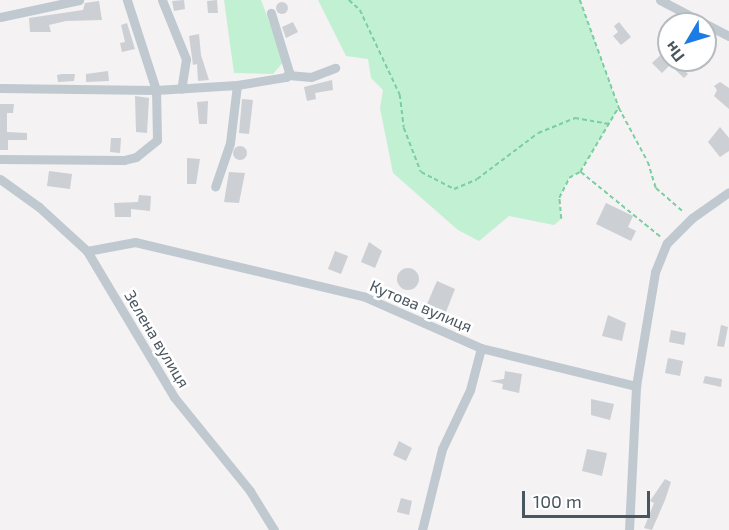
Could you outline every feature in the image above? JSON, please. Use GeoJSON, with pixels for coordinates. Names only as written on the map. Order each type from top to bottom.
{"type":"FeatureCollection","features":[{"type":"Feature","properties":{"kind":"street"},"geometry":{"type":"LineString","coordinates":[[0,17],[79,0]]}},
{"type":"Feature","properties":{"kind":"street"},"geometry":{"type":"LineString","coordinates":[[0,159],[136,157],[157,140],[156,90],[127,0]]}},
{"type":"Feature","properties":{"kind":"street"},"geometry":{"type":"LineString","coordinates":[[162,0],[186,59],[181,88]]}},
{"type":"Feature","properties":{"kind":"street"},"geometry":{"type":"LineString","coordinates":[[660,0],[729,36]]}},
{"type":"Feature","properties":{"kind":"street"},"geometry":{"type":"LineString","coordinates":[[271,13],[288,61],[288,75]]}},
{"type":"Feature","properties":{"kind":"street"},"geometry":{"type":"LineString","coordinates":[[0,88],[156,90],[237,85],[288,75],[311,77],[335,68]]}},
{"type":"Feature","properties":{"kind":"street"},"geometry":{"type":"LineString","coordinates":[[215,187],[230,143],[237,85]]}},
{"type":"Feature","properties":{"kind":"street","name":"Зелена вулиця"},"geometry":{"type":"LineString","coordinates":[[0,179],[39,207],[87,251],[174,397],[250,491],[274,530]]}},
{"type":"Feature","properties":{"kind":"street"},"geometry":{"type":"LineString","coordinates":[[629,530],[636,386],[655,272],[667,243],[693,218],[729,192]]}},
{"type":"Feature","properties":{"kind":"street","name":"Кутова вулиця"},"geometry":{"type":"LineString","coordinates":[[87,251],[135,242],[365,297],[481,348],[636,386]]}},
{"type":"Feature","properties":{"kind":"street"},"geometry":{"type":"LineString","coordinates":[[422,530],[442,449],[470,390],[481,348]]}},
{"type":"Feature","properties":{"kind":"path"},"geometry":{"type":"LineString","coordinates":[[350,0],[360,10],[400,95],[404,128],[421,172],[454,189],[477,179],[538,133],[575,118],[609,124]]}},
{"type":"Feature","properties":{"kind":"path"},"geometry":{"type":"LineString","coordinates":[[580,0],[619,108],[648,162],[656,188],[693,218]]}},
{"type":"Feature","properties":{"kind":"path"},"geometry":{"type":"LineString","coordinates":[[561,219],[559,198],[569,178],[580,172],[619,108]]}},
{"type":"Feature","properties":{"kind":"path"},"geometry":{"type":"LineString","coordinates":[[580,172],[667,243]]}},
{"type":"Feature","properties":{"kind":"green space"},"geometry":{"type":"Polygon","coordinates":[[[224,0],[261,0],[284,61],[273,74],[234,73],[224,0]]]}},
{"type":"Feature","properties":{"kind":"green space"},"geometry":{"type":"Polygon","coordinates":[[[318,0],[580,0],[619,108],[580,172],[569,178],[559,198],[561,219],[554,225],[509,216],[479,241],[458,230],[393,173],[380,108],[383,90],[371,78],[368,59],[346,56],[318,0]]]}},
{"type":"Feature","properties":{"kind":"building"},"geometry":{"type":"Polygon","coordinates":[[[184,0],[185,9],[174,11],[172,1],[184,0]]]}},
{"type":"Feature","properties":{"kind":"building"},"geometry":{"type":"Polygon","coordinates":[[[217,0],[218,13],[208,13],[207,1],[217,0]]]}},
{"type":"Feature","properties":{"kind":"building"},"geometry":{"type":"Polygon","coordinates":[[[99,1],[102,20],[66,21],[49,25],[51,32],[30,32],[29,18],[83,10],[85,3],[99,1]]]}},
{"type":"Feature","properties":{"kind":"building"},"geometry":{"type":"Polygon","coordinates":[[[284,2],[288,8],[284,14],[280,14],[276,6],[284,2]]]}},
{"type":"Feature","properties":{"kind":"building"},"geometry":{"type":"Polygon","coordinates":[[[293,22],[298,32],[286,38],[282,27],[293,22]]]}},
{"type":"Feature","properties":{"kind":"building"},"geometry":{"type":"Polygon","coordinates":[[[619,22],[631,37],[621,45],[613,36],[618,32],[614,26],[619,22]]]}},
{"type":"Feature","properties":{"kind":"building"},"geometry":{"type":"Polygon","coordinates":[[[127,23],[135,49],[122,52],[120,43],[125,42],[121,25],[127,23]]]}},
{"type":"Feature","properties":{"kind":"building"},"geometry":{"type":"Polygon","coordinates":[[[199,34],[201,55],[209,80],[198,81],[197,64],[193,65],[189,36],[199,34]]]}},
{"type":"Feature","properties":{"kind":"building"},"geometry":{"type":"Polygon","coordinates":[[[657,58],[657,68],[652,63],[657,58]]]}},
{"type":"Feature","properties":{"kind":"building"},"geometry":{"type":"Polygon","coordinates":[[[108,71],[109,81],[86,82],[86,74],[108,71]]]}},
{"type":"Feature","properties":{"kind":"building"},"geometry":{"type":"Polygon","coordinates":[[[678,72],[686,72],[688,74],[684,78],[678,72]]]}},
{"type":"Feature","properties":{"kind":"building"},"geometry":{"type":"Polygon","coordinates":[[[75,74],[74,81],[58,82],[57,75],[75,74]]]}},
{"type":"Feature","properties":{"kind":"building"},"geometry":{"type":"Polygon","coordinates":[[[332,80],[333,90],[315,93],[316,99],[307,101],[304,87],[332,80]]]}},
{"type":"Feature","properties":{"kind":"building"},"geometry":{"type":"Polygon","coordinates":[[[720,82],[729,88],[729,109],[714,96],[717,90],[714,86],[720,82]]]}},
{"type":"Feature","properties":{"kind":"building"},"geometry":{"type":"Polygon","coordinates":[[[135,96],[149,98],[147,133],[136,132],[135,96]]]}},
{"type":"Feature","properties":{"kind":"building"},"geometry":{"type":"Polygon","coordinates":[[[242,99],[253,100],[249,134],[239,133],[242,99]]]}},
{"type":"Feature","properties":{"kind":"building"},"geometry":{"type":"Polygon","coordinates":[[[208,101],[207,124],[199,124],[197,102],[208,101]]]}},
{"type":"Feature","properties":{"kind":"building"},"geometry":{"type":"Polygon","coordinates":[[[0,104],[14,104],[13,113],[7,113],[7,132],[27,133],[27,140],[8,140],[8,150],[0,150],[0,104]]]}},
{"type":"Feature","properties":{"kind":"building"},"geometry":{"type":"Polygon","coordinates":[[[720,127],[729,138],[729,151],[720,157],[708,142],[720,127]]]}},
{"type":"Feature","properties":{"kind":"building"},"geometry":{"type":"Polygon","coordinates":[[[111,138],[121,138],[120,153],[110,152],[111,138]]]}},
{"type":"Feature","properties":{"kind":"building"},"geometry":{"type":"Polygon","coordinates":[[[240,146],[245,148],[247,153],[245,158],[240,160],[235,158],[233,153],[235,148],[240,146]]]}},
{"type":"Feature","properties":{"kind":"building"},"geometry":{"type":"Polygon","coordinates":[[[187,158],[200,159],[196,184],[187,184],[187,158]]]}},
{"type":"Feature","properties":{"kind":"building"},"geometry":{"type":"Polygon","coordinates":[[[49,171],[72,174],[70,189],[47,186],[49,171]]]}},
{"type":"Feature","properties":{"kind":"building"},"geometry":{"type":"Polygon","coordinates":[[[229,172],[245,173],[239,203],[224,202],[229,172]]]}},
{"type":"Feature","properties":{"kind":"building"},"geometry":{"type":"Polygon","coordinates":[[[139,195],[151,196],[150,211],[131,209],[131,217],[115,217],[114,203],[138,202],[139,195]]]}},
{"type":"Feature","properties":{"kind":"building"},"geometry":{"type":"Polygon","coordinates":[[[606,203],[633,216],[628,227],[636,231],[631,241],[596,224],[606,203]]]}},
{"type":"Feature","properties":{"kind":"building"},"geometry":{"type":"Polygon","coordinates":[[[369,242],[382,251],[375,268],[361,262],[369,242]]]}},
{"type":"Feature","properties":{"kind":"building"},"geometry":{"type":"Polygon","coordinates":[[[335,251],[348,256],[341,274],[328,269],[335,251]]]}},
{"type":"Feature","properties":{"kind":"building"},"geometry":{"type":"Polygon","coordinates":[[[408,268],[418,275],[419,279],[412,289],[408,290],[398,283],[397,279],[404,269],[408,268]]]}},
{"type":"Feature","properties":{"kind":"building"},"geometry":{"type":"Polygon","coordinates":[[[437,281],[455,289],[446,312],[427,304],[437,281]]]}},
{"type":"Feature","properties":{"kind":"building"},"geometry":{"type":"Polygon","coordinates":[[[608,315],[626,323],[622,341],[602,336],[608,315]]]}},
{"type":"Feature","properties":{"kind":"building"},"geometry":{"type":"Polygon","coordinates":[[[721,325],[728,327],[724,347],[717,346],[721,325]]]}},
{"type":"Feature","properties":{"kind":"building"},"geometry":{"type":"Polygon","coordinates":[[[671,330],[686,333],[684,345],[669,342],[671,330]]]}},
{"type":"Feature","properties":{"kind":"building"},"geometry":{"type":"Polygon","coordinates":[[[668,358],[683,361],[680,376],[665,373],[668,358]]]}},
{"type":"Feature","properties":{"kind":"building"},"geometry":{"type":"Polygon","coordinates":[[[505,371],[522,374],[519,393],[502,389],[503,384],[490,381],[504,379],[505,371]]]}},
{"type":"Feature","properties":{"kind":"building"},"geometry":{"type":"Polygon","coordinates":[[[705,376],[722,379],[721,387],[703,383],[705,376]]]}},
{"type":"Feature","properties":{"kind":"building"},"geometry":{"type":"Polygon","coordinates":[[[591,399],[614,404],[610,420],[591,415],[591,399]]]}},
{"type":"Feature","properties":{"kind":"building"},"geometry":{"type":"Polygon","coordinates":[[[399,441],[412,448],[406,461],[393,455],[399,441]]]}},
{"type":"Feature","properties":{"kind":"building"},"geometry":{"type":"Polygon","coordinates":[[[587,449],[607,453],[602,476],[582,471],[587,449]]]}},
{"type":"Feature","properties":{"kind":"building"},"geometry":{"type":"Polygon","coordinates":[[[665,479],[671,482],[665,500],[652,530],[644,528],[654,503],[650,501],[665,479]]]}},
{"type":"Feature","properties":{"kind":"building"},"geometry":{"type":"Polygon","coordinates":[[[401,498],[412,501],[409,515],[397,512],[401,498]]]}}]}
